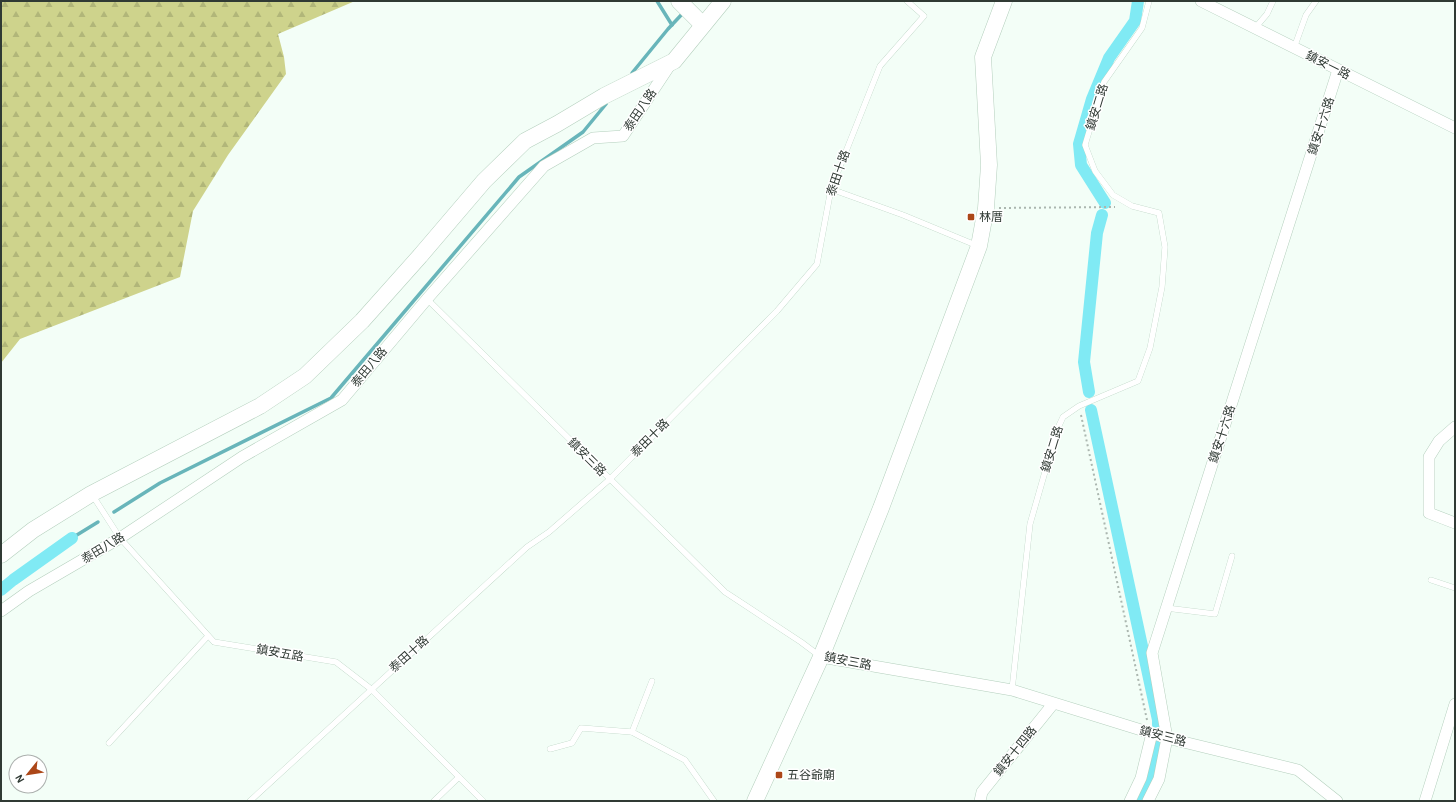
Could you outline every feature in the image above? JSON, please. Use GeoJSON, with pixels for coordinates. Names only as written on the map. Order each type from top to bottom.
{"type":"FeatureCollection","features":[{"type":"Feature","properties":{"kind":"street"},"geometry":{"type":"LineString","coordinates":[[1,555],[33,530],[91,494],[260,406],[305,376],[362,321],[484,181],[525,141],[604,96],[674,61],[723,1]]}},
{"type":"Feature","properties":{"kind":"street"},"geometry":{"type":"LineString","coordinates":[[756,801],[821,657],[881,508],[978,246],[986,208],[989,165],[983,57],[1004,1]]}},
{"type":"Feature","properties":{"kind":"street","name":"鎮安一路"},"geometry":{"type":"LineString","coordinates":[[1201,1],[1455,128]]}},
{"type":"Feature","properties":{"kind":"street"},"geometry":{"type":"LineString","coordinates":[[681,3],[703,25]]}},
{"type":"Feature","properties":{"kind":"street","name":"泰田八路"},"geometry":{"type":"LineString","coordinates":[[1,611],[28,592],[120,538],[242,457],[342,400],[427,299],[544,166],[593,138],[623,136],[674,61]]}},
{"type":"Feature","properties":{"kind":"street","name":"鎮安十六路"},"geometry":{"type":"LineString","coordinates":[[1148,801],[1159,779],[1166,738],[1152,653],[1338,70]]}},
{"type":"Feature","properties":{"kind":"street"},"geometry":{"type":"LineString","coordinates":[[1455,427],[1439,441],[1429,457],[1429,513],[1455,523]]}},
{"type":"Feature","properties":{"kind":"street","name":"鎮安三路"},"geometry":{"type":"LineString","coordinates":[[821,657],[1012,690],[1166,738],[1298,770],[1337,801]]}},
{"type":"Feature","properties":{"kind":"street","name":"鎮安十四路"},"geometry":{"type":"LineString","coordinates":[[980,801],[982,792],[1053,704]]}},
{"type":"Feature","properties":{"kind":"street"},"geometry":{"type":"LineString","coordinates":[[1425,801],[1455,704]]}},
{"type":"Feature","properties":{"kind":"street"},"geometry":{"type":"LineString","coordinates":[[1130,801],[1141,778],[1152,733]]}},
{"type":"Feature","properties":{"kind":"lane","name":"泰田十路"},"geometry":{"type":"LineString","coordinates":[[250,801],[527,547],[549,532],[610,479],[777,311],[818,264],[831,189],[880,66],[924,16],[907,1]]}},
{"type":"Feature","properties":{"kind":"lane","name":"鎮安二路"},"geometry":{"type":"LineString","coordinates":[[1012,690],[1030,524],[1057,430],[1063,417],[1079,406],[1138,381],[1150,348],[1162,287],[1165,247],[1159,212],[1132,206],[1113,195],[1095,171],[1085,145],[1104,82],[1142,28],[1149,1]]}},
{"type":"Feature","properties":{"kind":"lane"},"geometry":{"type":"LineString","coordinates":[[1255,28],[1267,14],[1273,1]]}},
{"type":"Feature","properties":{"kind":"lane"},"geometry":{"type":"LineString","coordinates":[[1294,48],[1306,15],[1316,1]]}},
{"type":"Feature","properties":{"kind":"lane"},"geometry":{"type":"LineString","coordinates":[[831,189],[903,215],[978,246]]}},
{"type":"Feature","properties":{"kind":"lane","name":"鎮安三路"},"geometry":{"type":"LineString","coordinates":[[427,299],[725,592],[801,642],[821,657]]}},
{"type":"Feature","properties":{"kind":"lane","name":"鎮安五路"},"geometry":{"type":"LineString","coordinates":[[91,494],[120,538],[214,642],[336,662],[371,689],[483,801]]}},
{"type":"Feature","properties":{"kind":"lane"},"geometry":{"type":"LineString","coordinates":[[1166,608],[1215,614],[1232,556]]}},
{"type":"Feature","properties":{"kind":"lane"},"geometry":{"type":"LineString","coordinates":[[1432,580],[1455,588]]}},
{"type":"Feature","properties":{"kind":"lane"},"geometry":{"type":"LineString","coordinates":[[109,743],[208,636]]}},
{"type":"Feature","properties":{"kind":"lane"},"geometry":{"type":"LineString","coordinates":[[632,732],[652,681]]}},
{"type":"Feature","properties":{"kind":"lane"},"geometry":{"type":"LineString","coordinates":[[550,749],[572,743],[581,728],[632,732],[685,760],[714,801]]}},
{"type":"Feature","properties":{"kind":"lane"},"geometry":{"type":"LineString","coordinates":[[434,801],[459,777]]}},
{"type":"Feature","properties":{"kind":"path"},"geometry":{"type":"LineString","coordinates":[[986,208],[1132,206]]}},
{"type":"Feature","properties":{"kind":"path"},"geometry":{"type":"LineString","coordinates":[[1079,406],[1147,723],[1152,733]]}},
{"type":"Feature","properties":{"kind":"green space"},"geometry":{"type":"Polygon","coordinates":[[[1,1],[355,1],[278,34],[284,57],[286,74],[228,155],[193,211],[180,277],[20,339],[1,363],[1,1]]]}},
{"type":"Feature","properties":{"kind":"waterway"},"geometry":{"type":"LineString","coordinates":[[657,1],[672,25]]}},
{"type":"Feature","properties":{"kind":"waterway"},"geometry":{"type":"LineString","coordinates":[[1105,203],[1081,165],[1079,144],[1092,99],[1109,58],[1135,21],[1138,1]]}},
{"type":"Feature","properties":{"kind":"waterway"},"geometry":{"type":"LineString","coordinates":[[632,73],[684,12]]}},
{"type":"Feature","properties":{"kind":"waterway"},"geometry":{"type":"LineString","coordinates":[[114,512],[160,483],[331,398],[519,177],[583,132],[606,104]]}},
{"type":"Feature","properties":{"kind":"waterway"},"geometry":{"type":"LineString","coordinates":[[1089,392],[1084,362],[1097,233],[1102,215]]}},
{"type":"Feature","properties":{"kind":"waterway"},"geometry":{"type":"LineString","coordinates":[[1091,410],[1158,725]]}},
{"type":"Feature","properties":{"kind":"waterway"},"geometry":{"type":"LineString","coordinates":[[72,538],[98,522]]}},
{"type":"Feature","properties":{"kind":"waterway"},"geometry":{"type":"LineString","coordinates":[[1,590],[72,538]]}},
{"type":"Feature","properties":{"kind":"waterway"},"geometry":{"type":"LineString","coordinates":[[1141,801],[1154,767],[1157,738]]}},
{"type":"Feature","properties":{"kind":"place","name":"林厝"},"geometry":{"type":"Point","coordinates":[971,217]}},
{"type":"Feature","properties":{"kind":"place","name":"五谷爺廟"},"geometry":{"type":"Point","coordinates":[779,775]}}]}
